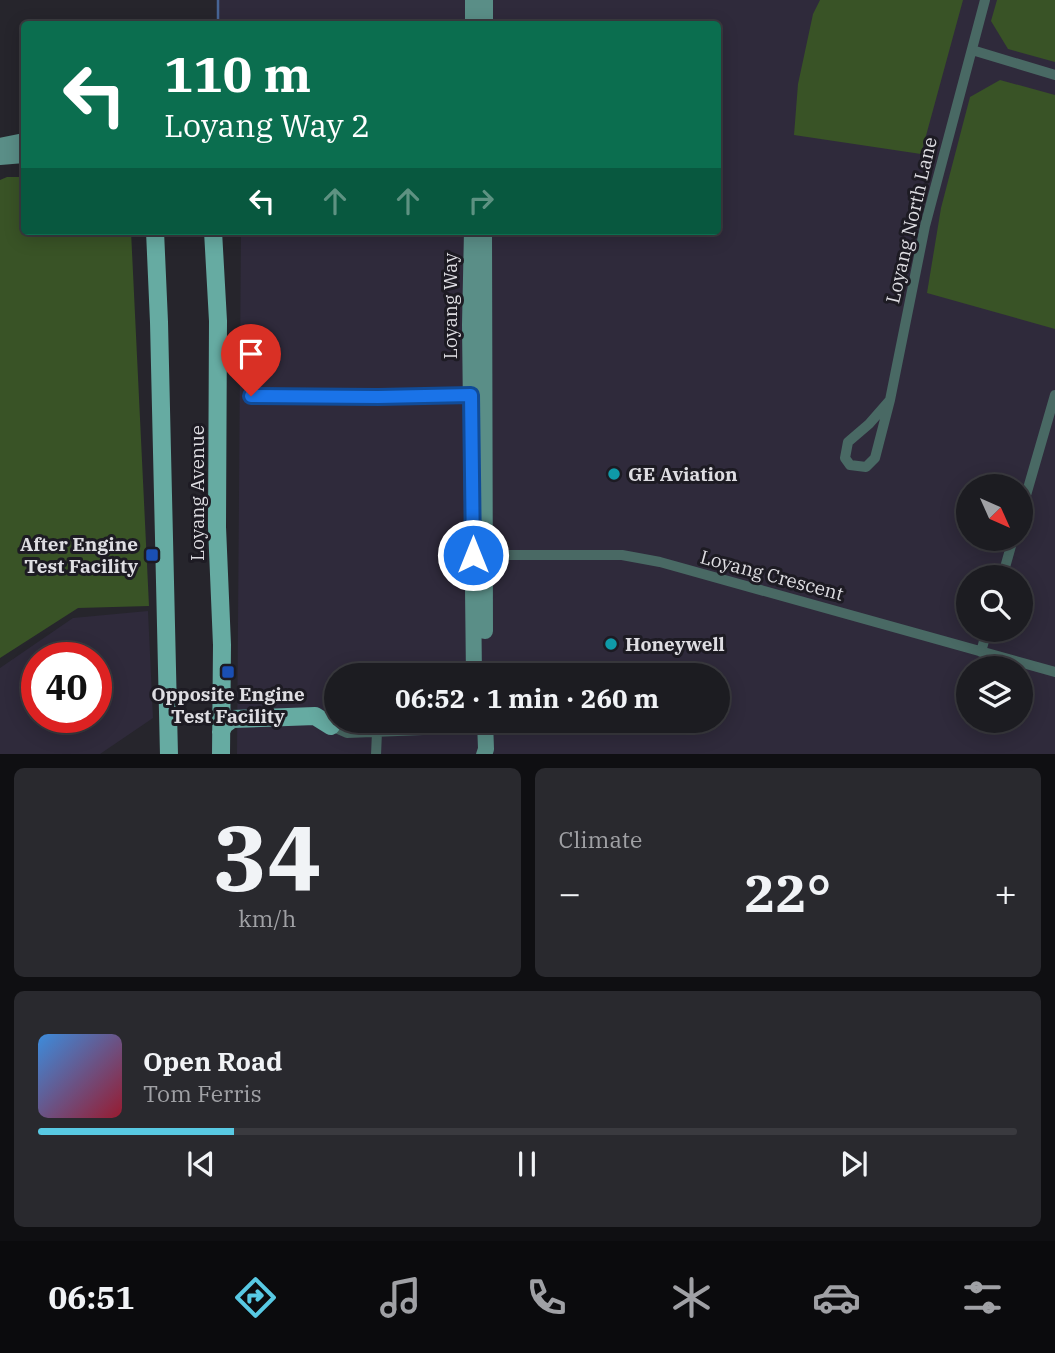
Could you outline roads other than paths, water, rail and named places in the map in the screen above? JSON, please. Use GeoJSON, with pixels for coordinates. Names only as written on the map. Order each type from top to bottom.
{"type":"FeatureCollection","features":[{"type":"Feature","properties":{"kind":"main road","name":"Loyang Avenue"},"geometry":{"type":"LineString","coordinates":[[155,235],[169,754]]}},
{"type":"Feature","properties":{"kind":"main road","name":"Loyang Avenue"},"geometry":{"type":"LineString","coordinates":[[213,235],[218,321],[217,527],[222,645],[221,754]]}},
{"type":"Feature","properties":{"kind":"main road"},"geometry":{"type":"LineString","coordinates":[[221,732],[224,725],[232,719],[315,716],[324,722]]}},
{"type":"Feature","properties":{"kind":"street"},"geometry":{"type":"LineString","coordinates":[[473,0],[473,21]]}},
{"type":"Feature","properties":{"kind":"street"},"geometry":{"type":"LineString","coordinates":[[485,0],[485,21]]}},
{"type":"Feature","properties":{"kind":"street","name":"Loyang North Lane"},"geometry":{"type":"LineString","coordinates":[[890,400],[869,424],[848,442],[845,458],[850,465],[866,467],[875,457],[890,400],[925,226],[985,0]]}},
{"type":"Feature","properties":{"kind":"street"},"geometry":{"type":"LineString","coordinates":[[972,50],[1055,75]]}},
{"type":"Feature","properties":{"kind":"street"},"geometry":{"type":"LineString","coordinates":[[0,146],[21,142]]}},
{"type":"Feature","properties":{"kind":"street"},"geometry":{"type":"LineString","coordinates":[[0,157],[21,155]]}},
{"type":"Feature","properties":{"kind":"street","name":"Loyang Way"},"geometry":{"type":"LineString","coordinates":[[472,235],[478,391],[479,555],[484,663]]}},
{"type":"Feature","properties":{"kind":"street","name":"Loyang Way"},"geometry":{"type":"LineString","coordinates":[[478,391],[484,235]]}},
{"type":"Feature","properties":{"kind":"street"},"geometry":{"type":"LineString","coordinates":[[251,396],[378,397],[478,391]]}},
{"type":"Feature","properties":{"kind":"street"},"geometry":{"type":"LineString","coordinates":[[1032,474],[1055,396]]}},
{"type":"Feature","properties":{"kind":"street","name":"Loyang Way"},"geometry":{"type":"LineString","coordinates":[[475,663],[479,555]]}},
{"type":"Feature","properties":{"kind":"street","name":"Loyang Crescent"},"geometry":{"type":"LineString","coordinates":[[479,555],[622,555],[660,562],[1055,672]]}},
{"type":"Feature","properties":{"kind":"street"},"geometry":{"type":"LineString","coordinates":[[981,652],[984,642]]}},
{"type":"Feature","properties":{"kind":"street"},"geometry":{"type":"LineString","coordinates":[[376,754],[377,733]]}},
{"type":"Feature","properties":{"kind":"waterway"},"geometry":{"type":"LineString","coordinates":[[218,0],[218,21]]}},
{"type":"Feature","properties":{"kind":"place","name":"GE Aviation"},"geometry":{"type":"Point","coordinates":[614,474]}},
{"type":"Feature","properties":{"kind":"place","name":"After Engine Test Facility"},"geometry":{"type":"Point","coordinates":[152,555]}},
{"type":"Feature","properties":{"kind":"place","name":"Honeywell"},"geometry":{"type":"Point","coordinates":[611,644]}},
{"type":"Feature","properties":{"kind":"place","name":"Opposite Engine Test Facility"},"geometry":{"type":"Point","coordinates":[228,672]}}]}
